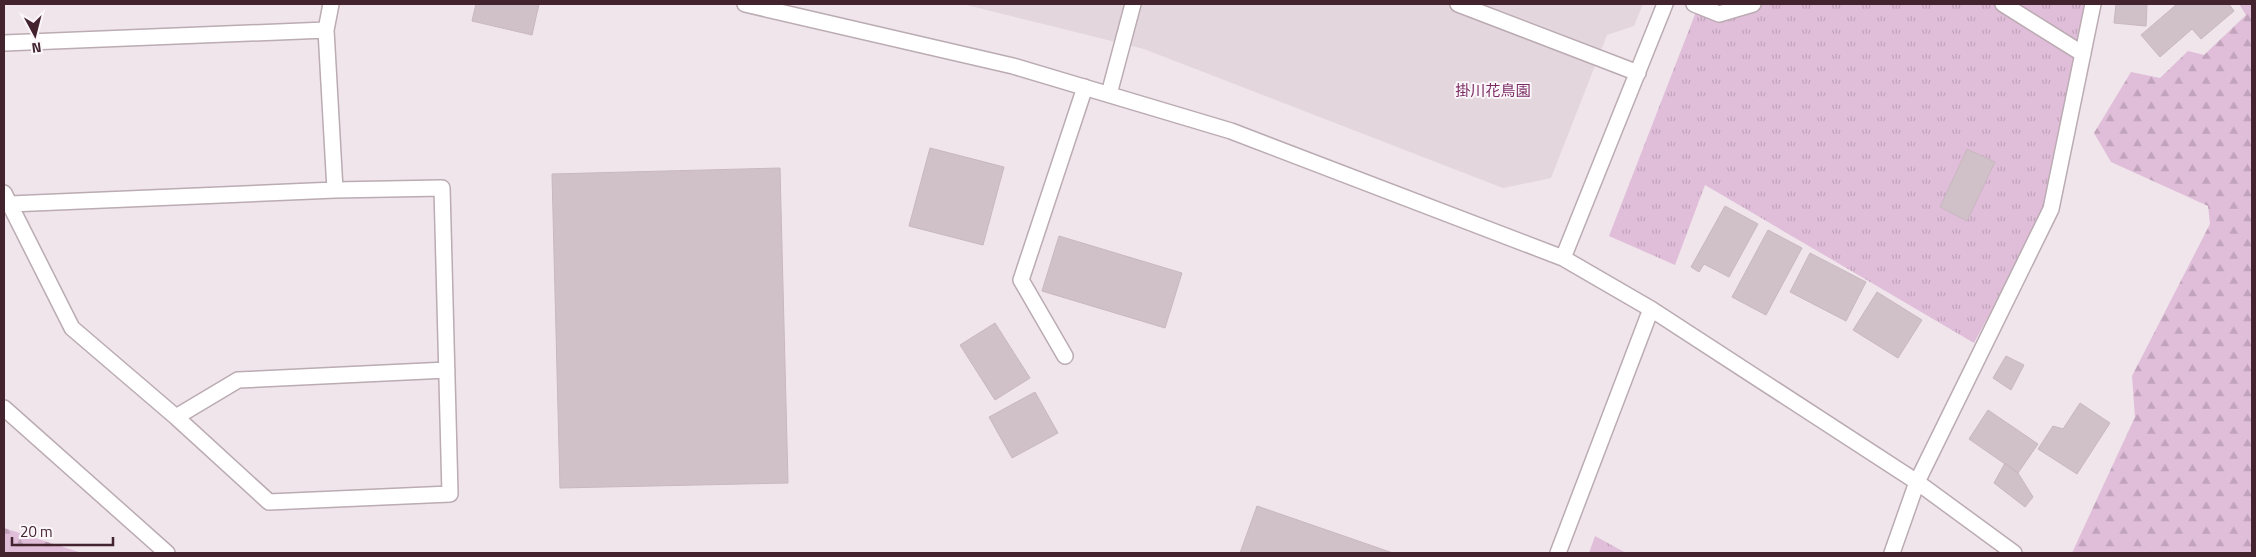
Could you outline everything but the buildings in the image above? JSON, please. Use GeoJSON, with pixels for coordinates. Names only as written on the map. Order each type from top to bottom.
{"type":"FeatureCollection","features":[{"type":"Feature","properties":{"kind":"street"},"geometry":{"type":"LineString","coordinates":[[331,4],[326,30],[335,190]]}},
{"type":"Feature","properties":{"kind":"street"},"geometry":{"type":"LineString","coordinates":[[745,4],[1013,66],[1230,130],[1563,258],[1651,309],[1917,482],[2014,553]]}},
{"type":"Feature","properties":{"kind":"street"},"geometry":{"type":"LineString","coordinates":[[1109,94],[1133,4]]}},
{"type":"Feature","properties":{"kind":"street"},"geometry":{"type":"LineString","coordinates":[[1458,4],[1638,73]]}},
{"type":"Feature","properties":{"kind":"street"},"geometry":{"type":"LineString","coordinates":[[1563,258],[1665,4]]}},
{"type":"Feature","properties":{"kind":"street"},"geometry":{"type":"LineString","coordinates":[[1694,4],[1719,14],[1753,4]]}},
{"type":"Feature","properties":{"kind":"street"},"geometry":{"type":"LineString","coordinates":[[2004,4],[2083,54]]}},
{"type":"Feature","properties":{"kind":"street"},"geometry":{"type":"LineString","coordinates":[[1892,553],[1917,482],[2050,209],[2093,4]]}},
{"type":"Feature","properties":{"kind":"street"},"geometry":{"type":"LineString","coordinates":[[4,43],[326,30]]}},
{"type":"Feature","properties":{"kind":"street"},"geometry":{"type":"LineString","coordinates":[[1065,356],[1021,280],[1084,87]]}},
{"type":"Feature","properties":{"kind":"street"},"geometry":{"type":"LineString","coordinates":[[442,188],[450,494],[269,502],[176,417],[72,328],[7,198],[335,190],[442,188]]}},
{"type":"Feature","properties":{"kind":"street"},"geometry":{"type":"LineString","coordinates":[[1558,553],[1651,309]]}},
{"type":"Feature","properties":{"kind":"street"},"geometry":{"type":"LineString","coordinates":[[176,417],[238,380],[447,370]]}},
{"type":"Feature","properties":{"kind":"street"},"geometry":{"type":"LineString","coordinates":[[4,408],[167,553]]}},
{"type":"Feature","properties":{"kind":"shaded area","name":"掛川花鳥園"},"geometry":{"type":"Polygon","coordinates":[[[963,4],[1643,4],[1634,26],[1607,35],[1551,178],[1503,188],[1144,49],[963,4]]]}},
{"type":"Feature","properties":{"kind":"green space"},"geometry":{"type":"Polygon","coordinates":[[[1699,4],[2084,4],[2045,211],[1974,343],[1705,185],[1675,265],[1609,236],[1699,4]]]}},
{"type":"Feature","properties":{"kind":"green space"},"geometry":{"type":"Polygon","coordinates":[[[2239,4],[2252,4],[2252,553],[2072,553],[2135,417],[2132,376],[2210,224],[2208,206],[2111,162],[2094,133],[2131,72],[2160,78],[2188,51],[2204,55],[2246,15],[2239,4]]]}},
{"type":"Feature","properties":{"kind":"green space"},"geometry":{"type":"Polygon","coordinates":[[[4,528],[82,553],[4,553],[4,528]]]}},
{"type":"Feature","properties":{"kind":"green space"},"geometry":{"type":"Polygon","coordinates":[[[1595,536],[1626,553],[1589,553],[1595,536]]]}}]}
